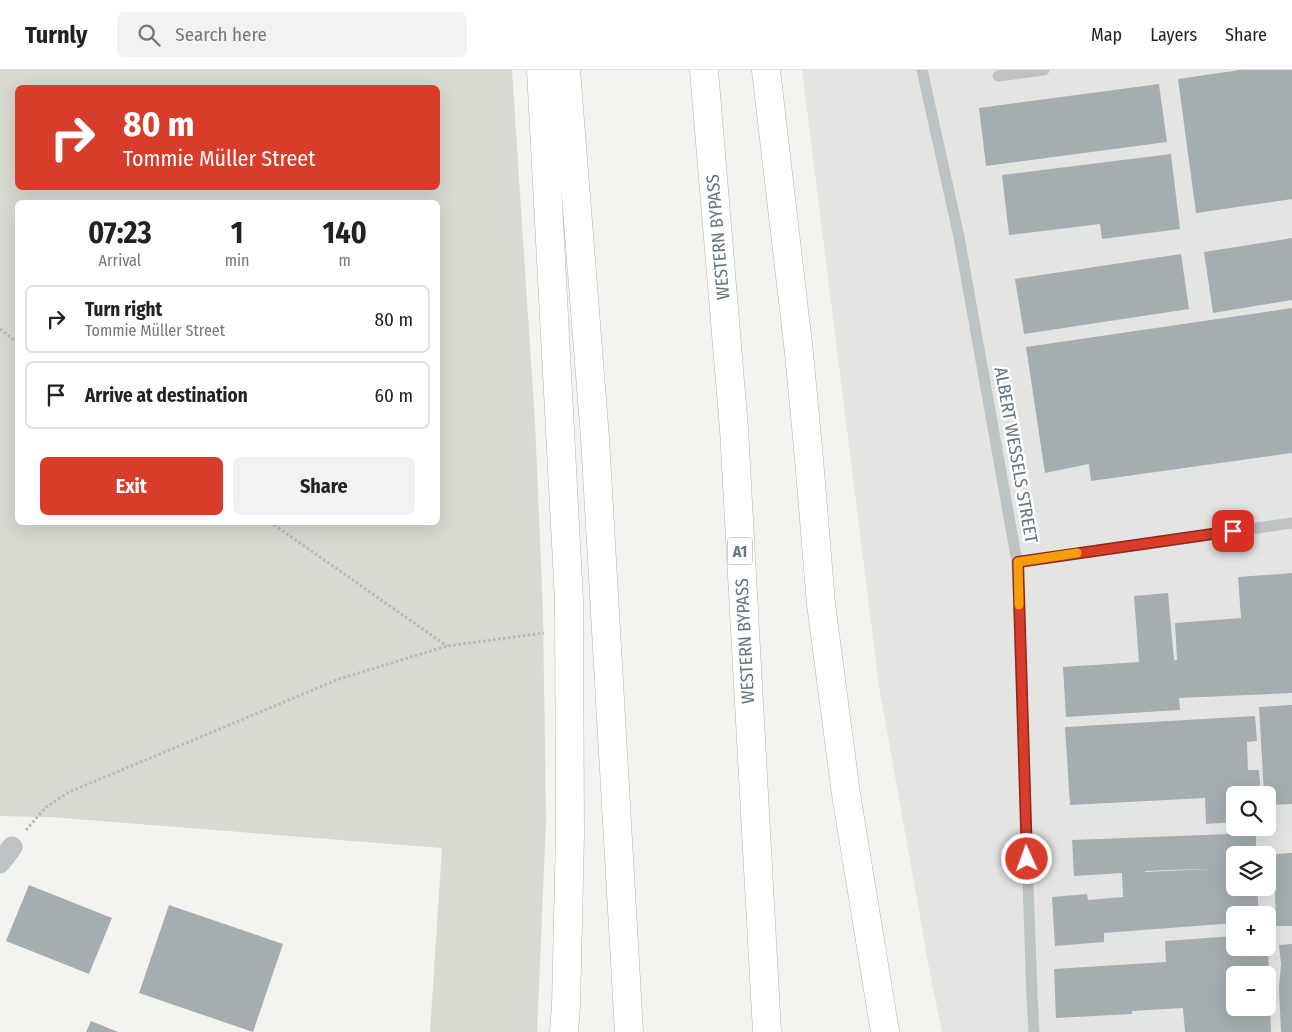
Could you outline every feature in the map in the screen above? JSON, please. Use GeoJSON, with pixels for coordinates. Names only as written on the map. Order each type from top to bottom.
{"type":"FeatureCollection","features":[{"type":"Feature","properties":{"kind":"highway"},"geometry":{"type":"LineString","coordinates":[[541,70],[569,601],[570,834],[564,1032]]}},
{"type":"Feature","properties":{"kind":"highway"},"geometry":{"type":"LineString","coordinates":[[566,70],[595,438],[629,1032]]}},
{"type":"Feature","properties":{"kind":"highway","name":"WESTERN BYPASS"},"geometry":{"type":"LineString","coordinates":[[704,70],[734,429],[767,1032]]}},
{"type":"Feature","properties":{"kind":"highway"},"geometry":{"type":"LineString","coordinates":[[766,70],[802,382],[821,604],[846,794],[885,1032]]}},
{"type":"Feature","properties":{"kind":"lane","name":"ALBERT WESSELS STREET"},"geometry":{"type":"LineString","coordinates":[[922,70],[959,237],[1018,562],[1031,988],[1034,1032]]}},
{"type":"Feature","properties":{"kind":"lane"},"geometry":{"type":"LineString","coordinates":[[998,76],[1044,70]]}},
{"type":"Feature","properties":{"kind":"lane"},"geometry":{"type":"LineString","coordinates":[[1018,562],[1292,523]]}},
{"type":"Feature","properties":{"kind":"path"},"geometry":{"type":"LineString","coordinates":[[0,330],[15,341]]}},
{"type":"Feature","properties":{"kind":"path"},"geometry":{"type":"LineString","coordinates":[[274,525],[447,646]]}},
{"type":"Feature","properties":{"kind":"path"},"geometry":{"type":"LineString","coordinates":[[6,855],[46,806],[68,792],[338,678],[447,646],[569,630]]}},
{"type":"Feature","properties":{"kind":"shaded area"},"geometry":{"type":"Polygon","coordinates":[[[0,70],[512,70],[535,423],[543,610],[546,822],[537,1032],[430,1032],[442,848],[50,817],[0,816],[0,70]]]}},
{"type":"Feature","properties":{"kind":"shaded area"},"geometry":{"type":"Polygon","coordinates":[[[802,70],[1292,70],[1292,1032],[942,1032],[879,686],[802,70]]]}},
{"type":"Feature","properties":{"kind":"building"},"geometry":{"type":"Polygon","coordinates":[[[1240,70],[1292,70],[1292,199],[1196,213],[1178,79],[1240,70]]]}},
{"type":"Feature","properties":{"kind":"building"},"geometry":{"type":"Polygon","coordinates":[[[1159,84],[1167,142],[986,166],[979,108],[1159,84]]]}},
{"type":"Feature","properties":{"kind":"building"},"geometry":{"type":"Polygon","coordinates":[[[1171,154],[1180,229],[1102,239],[1100,224],[1009,235],[1002,175],[1171,154]]]}},
{"type":"Feature","properties":{"kind":"building"},"geometry":{"type":"Polygon","coordinates":[[[1292,238],[1292,300],[1213,313],[1204,252],[1292,238]]]}},
{"type":"Feature","properties":{"kind":"building"},"geometry":{"type":"Polygon","coordinates":[[[1181,254],[1189,309],[1024,334],[1015,279],[1181,254]]]}},
{"type":"Feature","properties":{"kind":"building"},"geometry":{"type":"Polygon","coordinates":[[[1292,308],[1292,453],[1091,481],[1089,464],[1045,473],[1026,347],[1292,308]]]}},
{"type":"Feature","properties":{"kind":"building"},"geometry":{"type":"Polygon","coordinates":[[[1292,573],[1292,693],[1179,698],[1180,710],[1066,717],[1063,667],[1139,662],[1134,596],[1168,593],[1174,660],[1177,660],[1175,623],[1241,618],[1238,577],[1292,573]]]}},
{"type":"Feature","properties":{"kind":"building"},"geometry":{"type":"Polygon","coordinates":[[[1292,705],[1292,804],[1276,805],[1276,786],[1263,786],[1259,707],[1292,705]]]}},
{"type":"Feature","properties":{"kind":"building"},"geometry":{"type":"Polygon","coordinates":[[[1255,716],[1257,741],[1247,742],[1248,770],[1259,770],[1260,786],[1226,786],[1226,823],[1206,824],[1205,798],[1070,805],[1065,727],[1255,716]]]}},
{"type":"Feature","properties":{"kind":"building"},"geometry":{"type":"Polygon","coordinates":[[[1226,834],[1226,836],[1256,836],[1256,846],[1226,846],[1226,896],[1258,896],[1258,906],[1226,906],[1226,924],[1104,933],[1104,942],[1055,946],[1052,897],[1087,894],[1088,900],[1123,897],[1122,873],[1074,876],[1072,840],[1226,834]],[[1208,869],[1145,871],[1145,872],[1208,869]]]}},
{"type":"Feature","properties":{"kind":"building"},"geometry":{"type":"Polygon","coordinates":[[[1292,853],[1292,926],[1276,926],[1276,854],[1292,853]]]}},
{"type":"Feature","properties":{"kind":"building"},"geometry":{"type":"Polygon","coordinates":[[[29,885],[112,918],[89,974],[6,941],[29,885]]]}},
{"type":"Feature","properties":{"kind":"building"},"geometry":{"type":"Polygon","coordinates":[[[169,905],[283,944],[253,1032],[139,993],[169,905]]]}},
{"type":"Feature","properties":{"kind":"building"},"geometry":{"type":"Polygon","coordinates":[[[1226,937],[1226,956],[1268,956],[1269,966],[1226,966],[1226,1016],[1270,1016],[1271,1032],[1185,1032],[1183,1008],[1132,1011],[1132,1014],[1056,1018],[1054,969],[1166,962],[1165,941],[1226,937]]]}},
{"type":"Feature","properties":{"kind":"building"},"geometry":{"type":"Polygon","coordinates":[[[1292,944],[1292,1032],[1281,1032],[1279,988],[1281,964],[1279,945],[1292,944]]]}},
{"type":"Feature","properties":{"kind":"building"},"geometry":{"type":"Polygon","coordinates":[[[91,1021],[118,1032],[86,1032],[91,1021]]]}},
{"type":"Feature","properties":{"kind":"slow traffic"},"geometry":{"type":"LineString","coordinates":[[1019,605],[1018,562],[1077,553]]}},
{"type":"Feature","properties":{"kind":"route"},"geometry":{"type":"LineString","coordinates":[[1027,859],[1018,562],[1233,531]]}}]}
